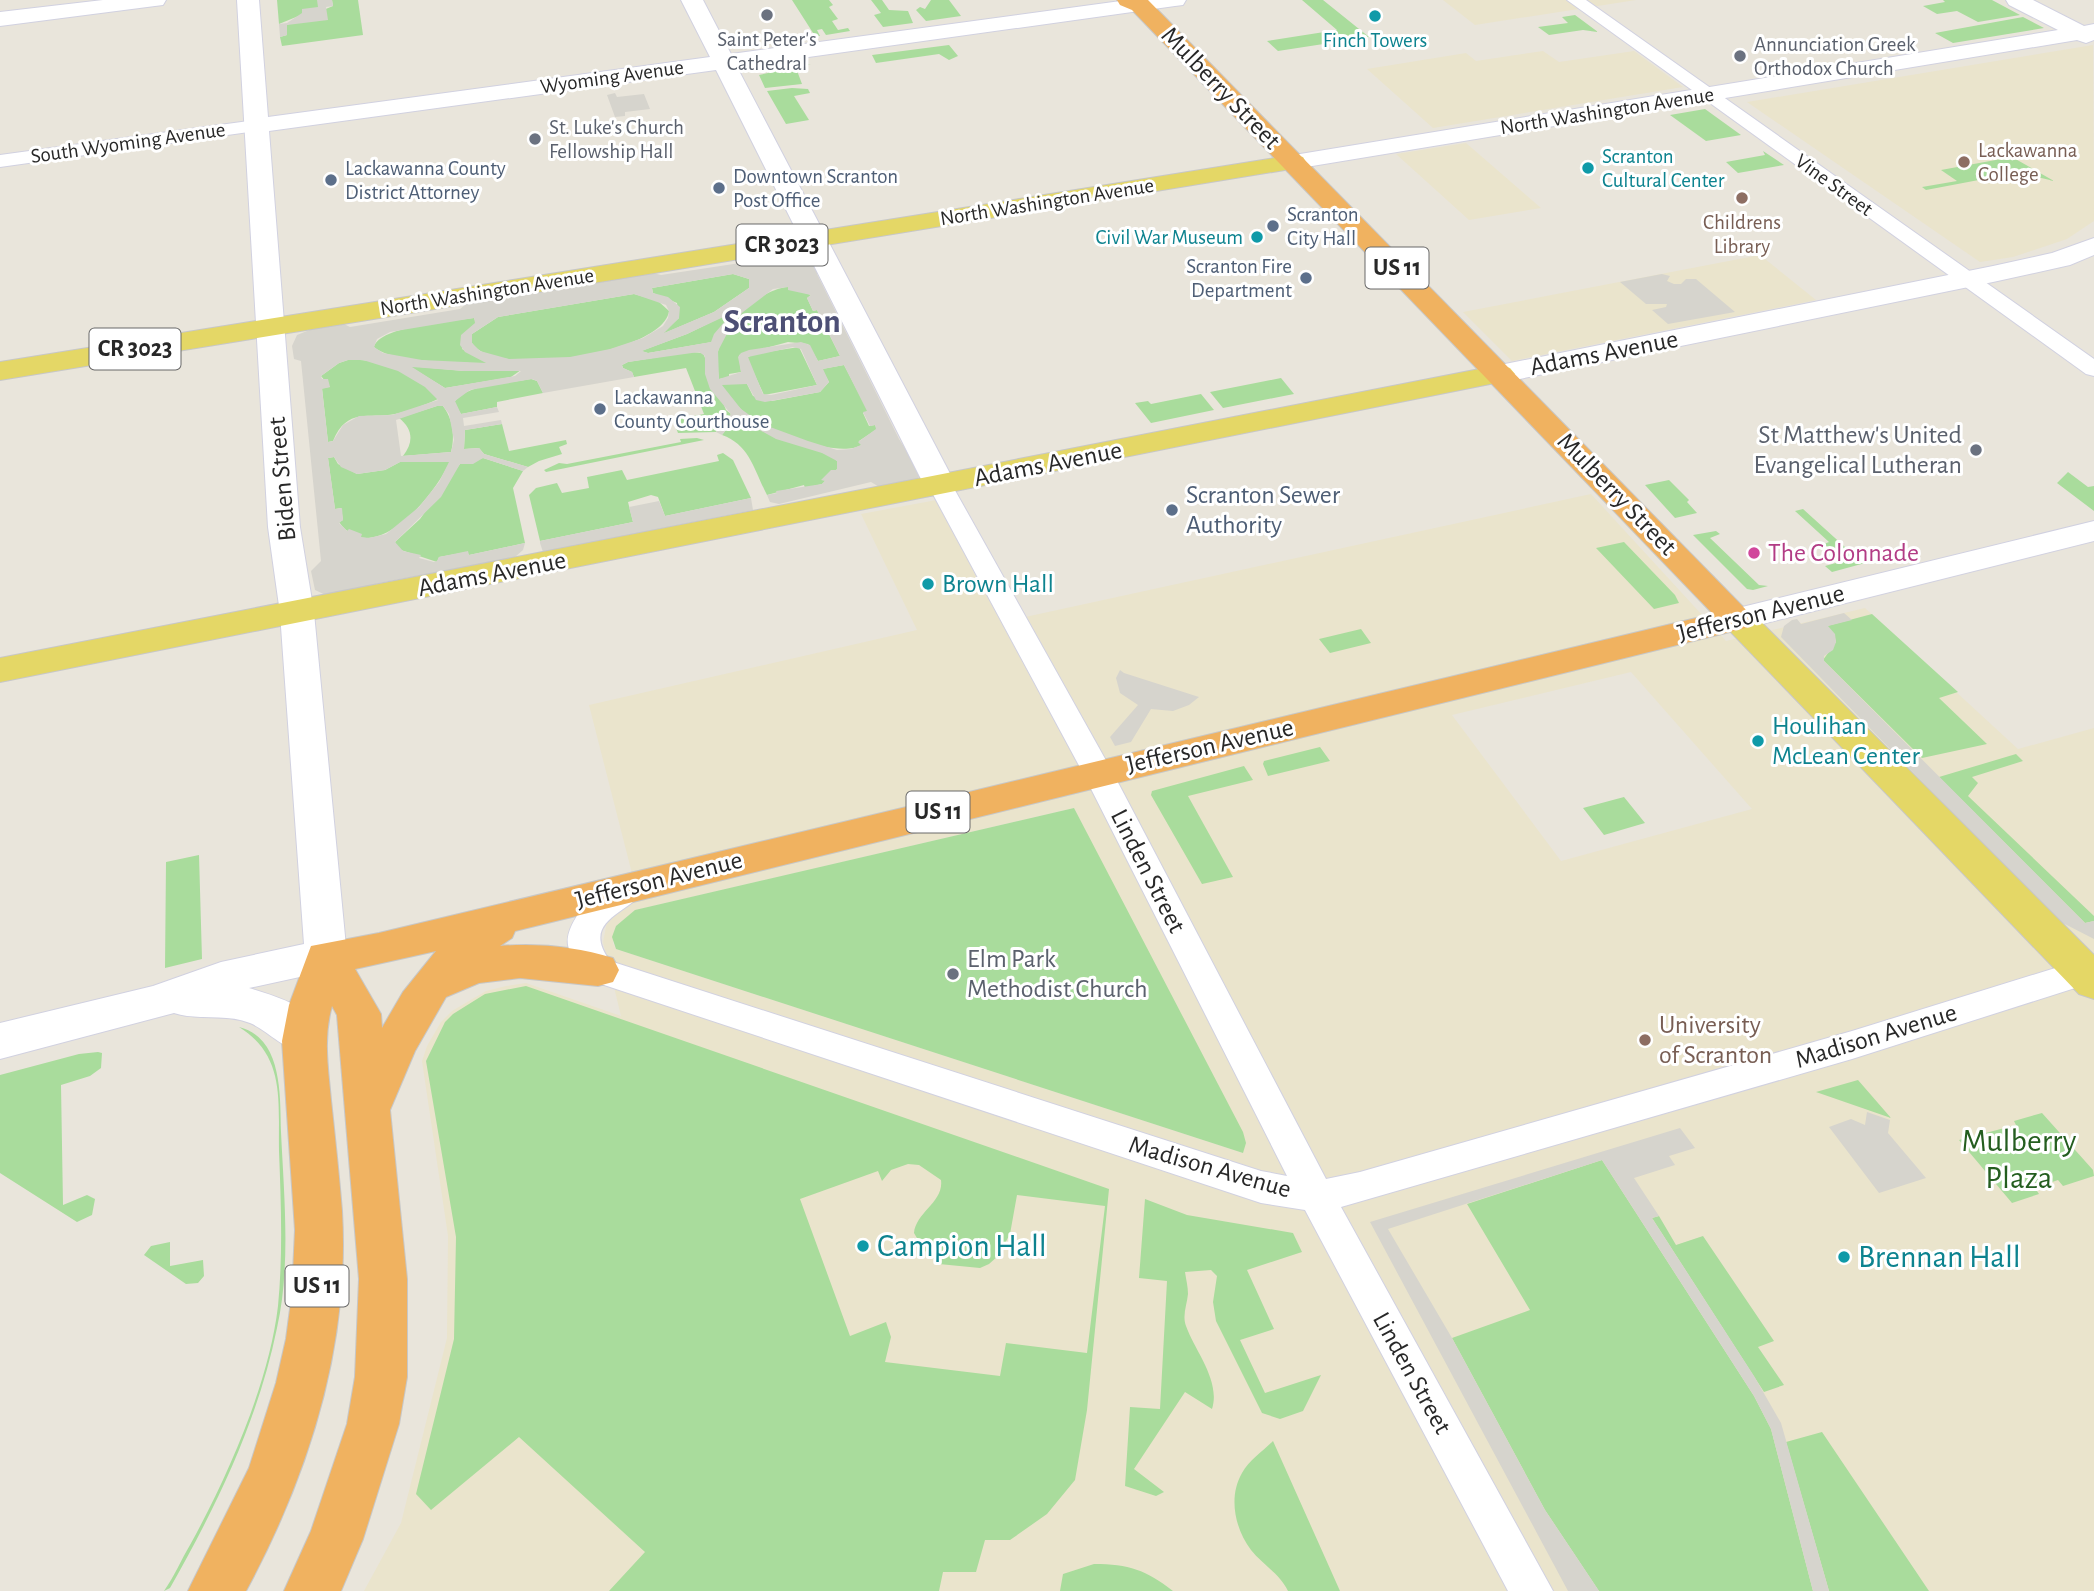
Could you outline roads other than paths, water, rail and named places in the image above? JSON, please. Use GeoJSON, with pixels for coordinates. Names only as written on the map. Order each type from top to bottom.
{"type":"FeatureCollection","features":[{"type":"Feature","properties":{"kind":"highway","name":"Mulberry Street"},"geometry":{"type":"LineString","coordinates":[[1136,2],[1738,619]]}},
{"type":"Feature","properties":{"kind":"highway","name":"Jefferson Avenue"},"geometry":{"type":"LineString","coordinates":[[326,957],[379,949],[1738,619]]}},
{"type":"Feature","properties":{"kind":"highway","name":"US 11"},"geometry":{"type":"LineString","coordinates":[[312,1591],[336,1539],[358,1479],[373,1424],[381,1377],[383,1279],[367,1113],[394,1045],[422,996],[462,953],[517,915]]}},
{"type":"Feature","properties":{"kind":"highway","name":"US 11"},"geometry":{"type":"LineString","coordinates":[[216,1591],[249,1528],[268,1484],[284,1441],[310,1344],[319,1250],[304,1034],[326,957]]}},
{"type":"Feature","properties":{"kind":"highway"},"geometry":{"type":"LineString","coordinates":[[326,957],[359,1014],[367,1113]]}},
{"type":"Feature","properties":{"kind":"highway"},"geometry":{"type":"LineString","coordinates":[[422,996],[445,980],[488,963],[539,961],[598,971]]}},
{"type":"Feature","properties":{"kind":"main road"},"geometry":{"type":"LineString","coordinates":[[0,19],[155,0]]}},
{"type":"Feature","properties":{"kind":"main road","name":"Biden Street"},"geometry":{"type":"LineString","coordinates":[[248,0],[284,527],[297,613],[326,957]]}},
{"type":"Feature","properties":{"kind":"main road","name":"Linden Street"},"geometry":{"type":"LineString","coordinates":[[692,0],[937,479]]}},
{"type":"Feature","properties":{"kind":"main road","name":"Wyoming Avenue"},"geometry":{"type":"LineString","coordinates":[[256,126],[1136,2],[1175,0]]}},
{"type":"Feature","properties":{"kind":"main road"},"geometry":{"type":"LineString","coordinates":[[2017,0],[2089,35]]}},
{"type":"Feature","properties":{"kind":"main road","name":"North Washington Avenue"},"geometry":{"type":"LineString","coordinates":[[0,371],[2089,35]]}},
{"type":"Feature","properties":{"kind":"main road","name":"Adams Avenue"},"geometry":{"type":"LineString","coordinates":[[0,670],[297,613],[937,479],[1500,374],[1968,279],[2060,258],[2094,246]]}},
{"type":"Feature","properties":{"kind":"main road","name":"Jefferson Avenue"},"geometry":{"type":"LineString","coordinates":[[1738,619],[2094,531]]}},
{"type":"Feature","properties":{"kind":"main road","name":"Mulberry Street"},"geometry":{"type":"LineString","coordinates":[[1738,619],[2091,974]]}},
{"type":"Feature","properties":{"kind":"main road"},"geometry":{"type":"LineString","coordinates":[[0,1041],[156,1002],[220,979],[275,965],[326,957]]}},
{"type":"Feature","properties":{"kind":"main road"},"geometry":{"type":"LineString","coordinates":[[156,1002],[219,998],[235,1000],[264,1010],[304,1034]]}},
{"type":"Feature","properties":{"kind":"street","name":"Vine Street"},"geometry":{"type":"LineString","coordinates":[[1574,0],[2094,369]]}},
{"type":"Feature","properties":{"kind":"street","name":"South Wyoming Avenue"},"geometry":{"type":"LineString","coordinates":[[0,161],[256,126]]}},
{"type":"Feature","properties":{"kind":"street","name":"Linden Street"},"geometry":{"type":"LineString","coordinates":[[937,479],[1098,773],[1317,1196],[1531,1591]]}},
{"type":"Feature","properties":{"kind":"street"},"geometry":{"type":"LineString","coordinates":[[598,971],[587,958],[583,947],[583,934],[590,920],[601,909],[631,887]]}},
{"type":"Feature","properties":{"kind":"street","name":"Madison Avenue"},"geometry":{"type":"LineString","coordinates":[[598,971],[1261,1188],[1317,1196],[1384,1181],[2091,974]]}},
{"type":"Feature","properties":{"kind":"place","name":"Saint Peter's Cathedral"},"geometry":{"type":"Point","coordinates":[767,15]}},
{"type":"Feature","properties":{"kind":"place","name":"Finch Towers"},"geometry":{"type":"Point","coordinates":[1375,16]}},
{"type":"Feature","properties":{"kind":"place","name":"Annunciation Greek Orthodox Church"},"geometry":{"type":"Point","coordinates":[1740,56]}},
{"type":"Feature","properties":{"kind":"place","name":"St. Luke's Church Fellowship Hall"},"geometry":{"type":"Point","coordinates":[535,139]}},
{"type":"Feature","properties":{"kind":"place","name":"Lackawanna College"},"geometry":{"type":"Point","coordinates":[1964,162]}},
{"type":"Feature","properties":{"kind":"place","name":"Scranton Cultural Center"},"geometry":{"type":"Point","coordinates":[1588,168]}},
{"type":"Feature","properties":{"kind":"place","name":"Lackawanna County District Attorney"},"geometry":{"type":"Point","coordinates":[331,180]}},
{"type":"Feature","properties":{"kind":"place","name":"Downtown Scranton Post Office"},"geometry":{"type":"Point","coordinates":[719,188]}},
{"type":"Feature","properties":{"kind":"place","name":"Childrens Library"},"geometry":{"type":"Point","coordinates":[1742,198]}},
{"type":"Feature","properties":{"kind":"place","name":"Scranton City Hall"},"geometry":{"type":"Point","coordinates":[1273,226]}},
{"type":"Feature","properties":{"kind":"place","name":"Civil War Museum"},"geometry":{"type":"Point","coordinates":[1257,237]}},
{"type":"Feature","properties":{"kind":"place","name":"Scranton Fire Department"},"geometry":{"type":"Point","coordinates":[1306,278]}},
{"type":"Feature","properties":{"kind":"place","name":"Lackawanna County Courthouse"},"geometry":{"type":"Point","coordinates":[600,409]}},
{"type":"Feature","properties":{"kind":"place","name":"St Matthew's United Evangelical Lutheran"},"geometry":{"type":"Point","coordinates":[1976,450]}},
{"type":"Feature","properties":{"kind":"place","name":"Scranton Sewer Authority"},"geometry":{"type":"Point","coordinates":[1172,510]}},
{"type":"Feature","properties":{"kind":"place","name":"The Colonnade"},"geometry":{"type":"Point","coordinates":[1754,553]}},
{"type":"Feature","properties":{"kind":"place","name":"Brown Hall"},"geometry":{"type":"Point","coordinates":[928,584]}},
{"type":"Feature","properties":{"kind":"place","name":"Houlihan McLean Center"},"geometry":{"type":"Point","coordinates":[1758,741]}},
{"type":"Feature","properties":{"kind":"place","name":"Elm Park Methodist Church"},"geometry":{"type":"Point","coordinates":[953,974]}},
{"type":"Feature","properties":{"kind":"place","name":"University of Scranton"},"geometry":{"type":"Point","coordinates":[1645,1040]}},
{"type":"Feature","properties":{"kind":"place","name":"Campion Hall"},"geometry":{"type":"Point","coordinates":[863,1246]}},
{"type":"Feature","properties":{"kind":"place","name":"Brennan Hall"},"geometry":{"type":"Point","coordinates":[1844,1257]}},
{"type":"Feature","properties":{"kind":"district","name":"Scranton"},"geometry":{"type":"Point","coordinates":[782,322]}},
{"type":"Feature","properties":{"kind":"park label","name":"Mulberry Plaza"},"geometry":{"type":"Point","coordinates":[2019,1160]}}]}
